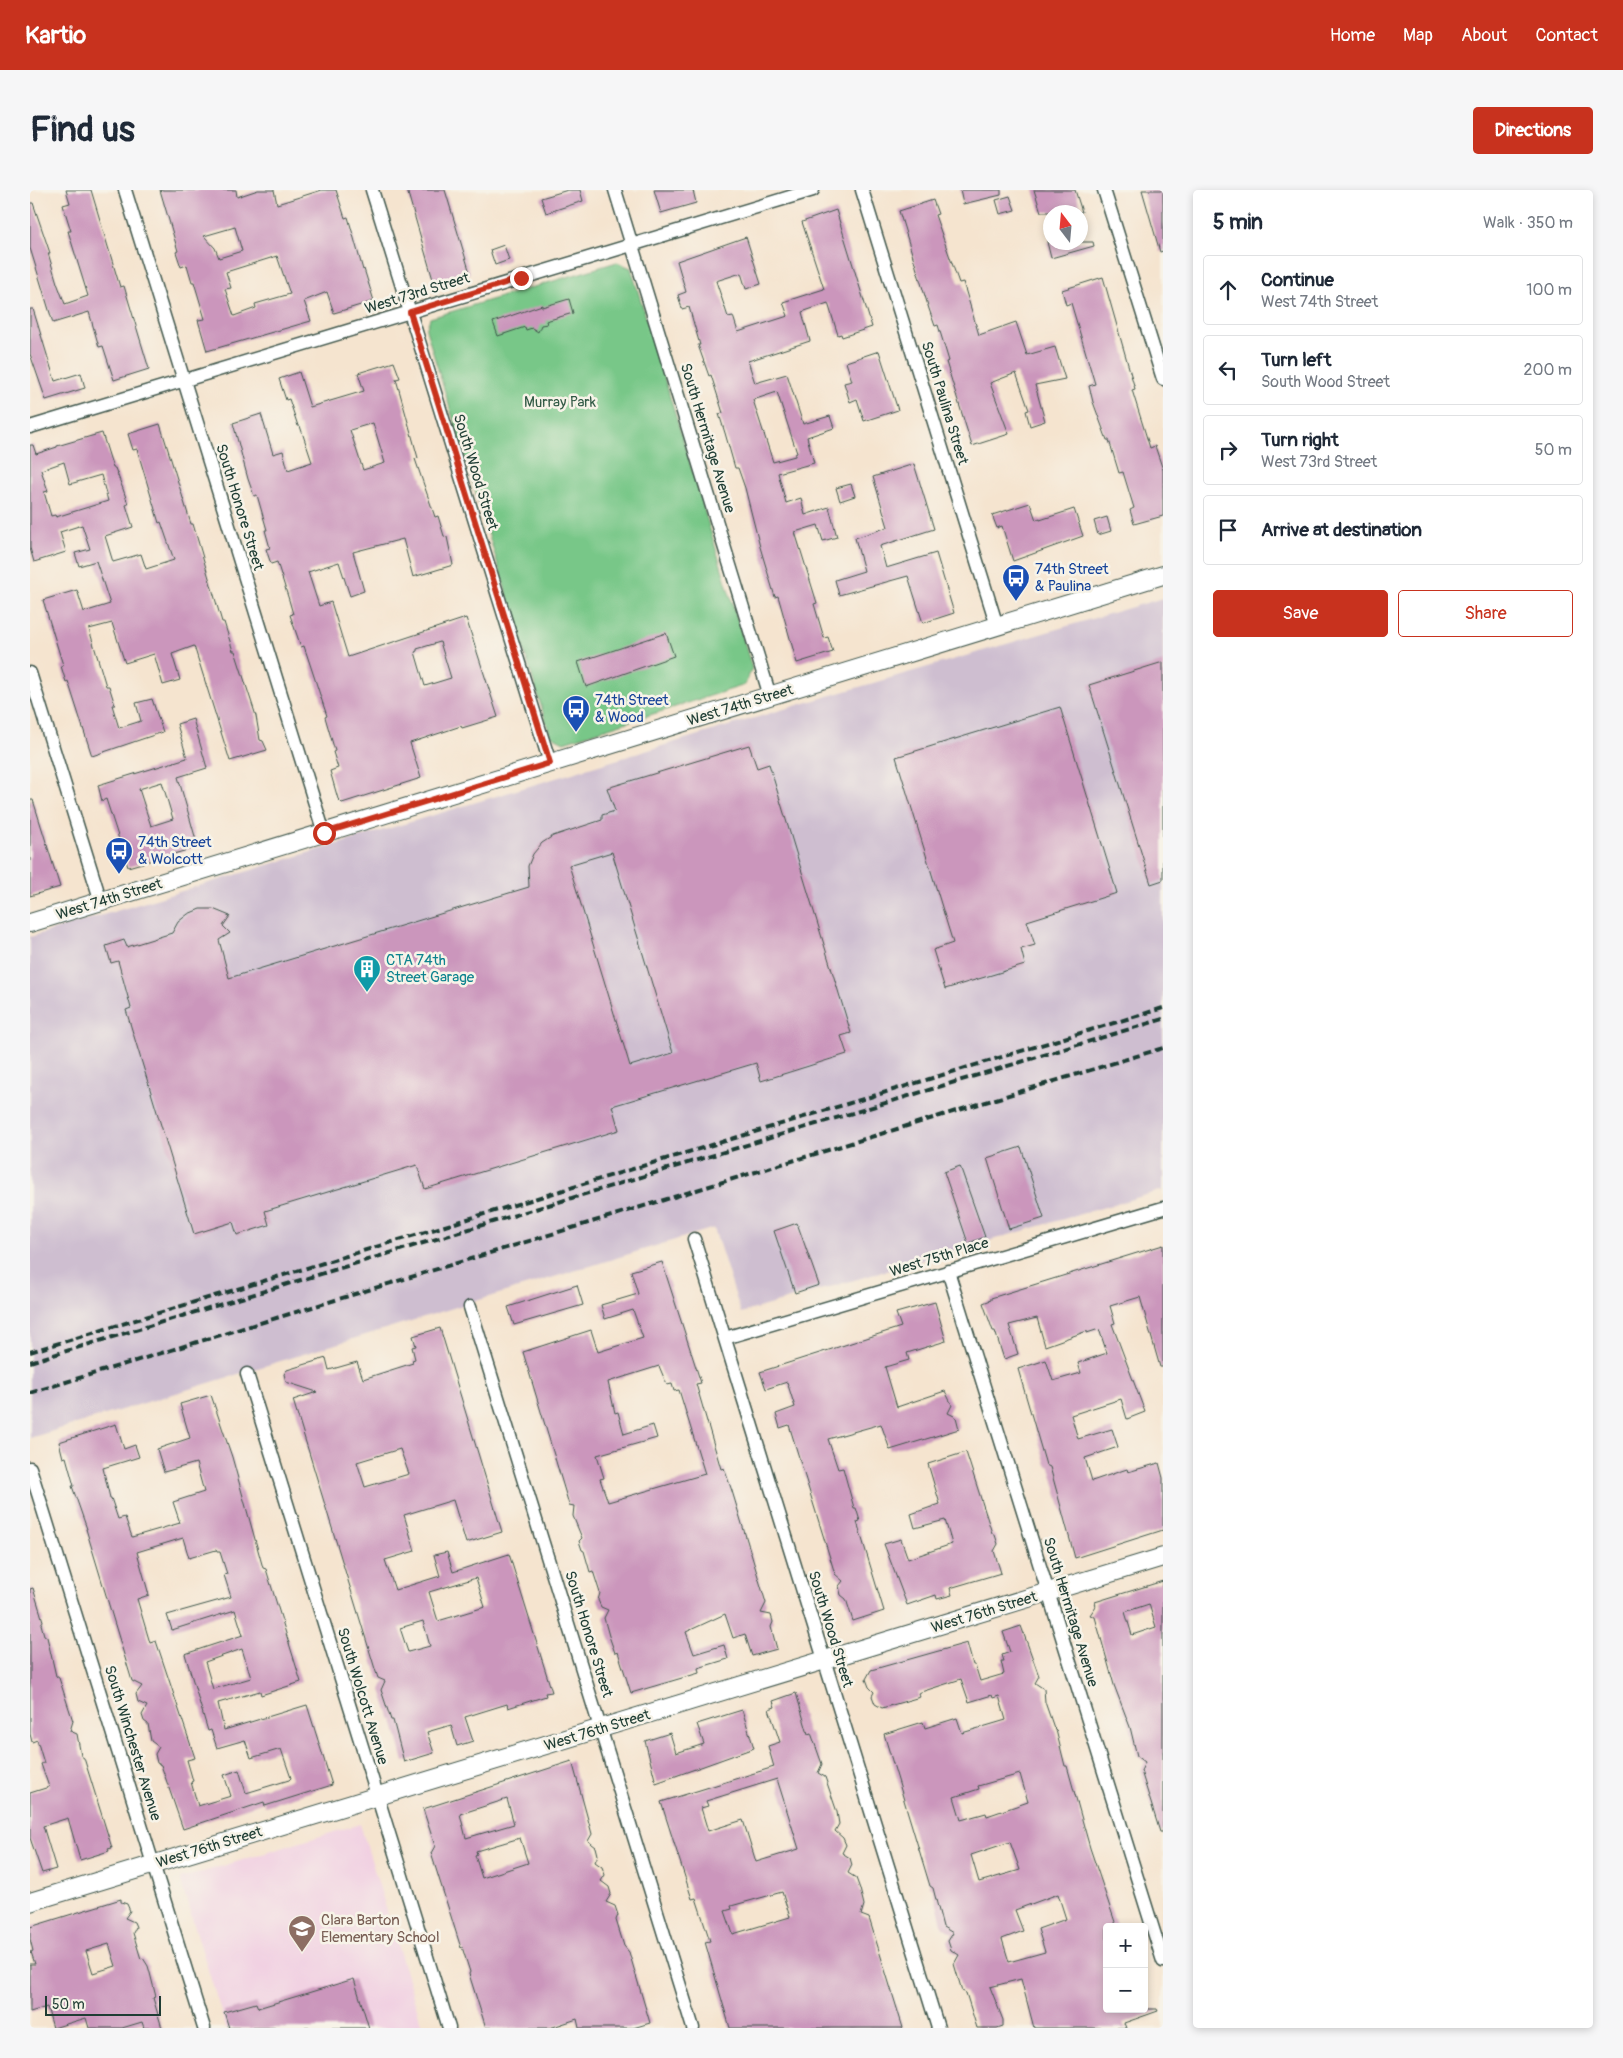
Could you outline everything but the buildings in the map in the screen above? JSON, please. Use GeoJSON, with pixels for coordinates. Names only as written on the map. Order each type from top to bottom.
{"type":"FeatureCollection","features":[{"type":"Feature","properties":{"kind":"street","name":"South Honore Street"},"geometry":{"type":"LineString","coordinates":[[125,190],[324,833]]}},
{"type":"Feature","properties":{"kind":"street","name":"South Wood Street"},"geometry":{"type":"LineString","coordinates":[[372,190],[550,763]]}},
{"type":"Feature","properties":{"kind":"street","name":"South Hermitage Avenue"},"geometry":{"type":"LineString","coordinates":[[615,190],[770,696]]}},
{"type":"Feature","properties":{"kind":"street","name":"West 73rd Street"},"geometry":{"type":"LineString","coordinates":[[30,427],[813,190]]}},
{"type":"Feature","properties":{"kind":"street","name":"South Paulina Street"},"geometry":{"type":"LineString","coordinates":[[862,190],[997,626]]}},
{"type":"Feature","properties":{"kind":"street"},"geometry":{"type":"LineString","coordinates":[[1104,190],[1163,379]]}},
{"type":"Feature","properties":{"kind":"street","name":"West 74th Street"},"geometry":{"type":"LineString","coordinates":[[30,923],[1163,575]]}},
{"type":"Feature","properties":{"kind":"street"},"geometry":{"type":"LineString","coordinates":[[30,673],[101,902]]}},
{"type":"Feature","properties":{"kind":"street","name":"West 75th Place"},"geometry":{"type":"LineString","coordinates":[[725,1338],[1163,1208]]}},
{"type":"Feature","properties":{"kind":"street","name":"South Wood Street"},"geometry":{"type":"LineString","coordinates":[[694,1239],[938,2028]]}},
{"type":"Feature","properties":{"kind":"street","name":"South Hermitage Avenue"},"geometry":{"type":"LineString","coordinates":[[948,1272],[1163,1961]]}},
{"type":"Feature","properties":{"kind":"street","name":"South Honore Street"},"geometry":{"type":"LineString","coordinates":[[470,1307],[693,2028]]}},
{"type":"Feature","properties":{"kind":"street","name":"South Wolcott Avenue"},"geometry":{"type":"LineString","coordinates":[[247,1374],[449,2028]]}},
{"type":"Feature","properties":{"kind":"street","name":"South Winchester Avenue"},"geometry":{"type":"LineString","coordinates":[[30,1468],[204,2028]]}},
{"type":"Feature","properties":{"kind":"street","name":"West 76th Street"},"geometry":{"type":"LineString","coordinates":[[30,1902],[1163,1557]]}},
{"type":"Feature","properties":{"kind":"shaded area"},"geometry":{"type":"Polygon","coordinates":[[[1163,598],[1163,1190],[741,1313],[714,1228],[30,1438],[30,937],[781,710],[1163,598]]]}},
{"type":"Feature","properties":{"kind":"shaded area","name":"Clara Barton Elementary School"},"geometry":{"type":"Polygon","coordinates":[[[360,1824],[423,2028],[226,2028],[180,1879],[360,1824]]]}},
{"type":"Feature","properties":{"kind":"green space","name":"Murray Park"},"geometry":{"type":"Polygon","coordinates":[[[617,262],[631,268],[752,668],[745,685],[564,742],[550,735],[426,330],[430,318],[617,262]]]}},
{"type":"Feature","properties":{"kind":"railway"},"geometry":{"type":"LineString","coordinates":[[30,1352],[1163,1008]]}},
{"type":"Feature","properties":{"kind":"railway"},"geometry":{"type":"LineString","coordinates":[[30,1362],[1163,1019]]}},
{"type":"Feature","properties":{"kind":"railway"},"geometry":{"type":"LineString","coordinates":[[30,1393],[1163,1048]]}},
{"type":"Feature","properties":{"kind":"place","name":"74th Street & Paulina"},"geometry":{"type":"Point","coordinates":[1016,602]}},
{"type":"Feature","properties":{"kind":"place","name":"74th Street & Wood"},"geometry":{"type":"Point","coordinates":[576,733]}},
{"type":"Feature","properties":{"kind":"place","name":"74th Street & Wolcott"},"geometry":{"type":"Point","coordinates":[119,875]}},
{"type":"Feature","properties":{"kind":"place","name":"CTA 74th Street Garage"},"geometry":{"type":"Point","coordinates":[367,993]}},
{"type":"Feature","properties":{"kind":"place","name":"Clara Barton Elementary School"},"geometry":{"type":"Point","coordinates":[302,1953]}},
{"type":"Feature","properties":{"kind":"route"},"geometry":{"type":"LineString","coordinates":[[324,833],[550,763],[410,312],[521,278]]}}]}
